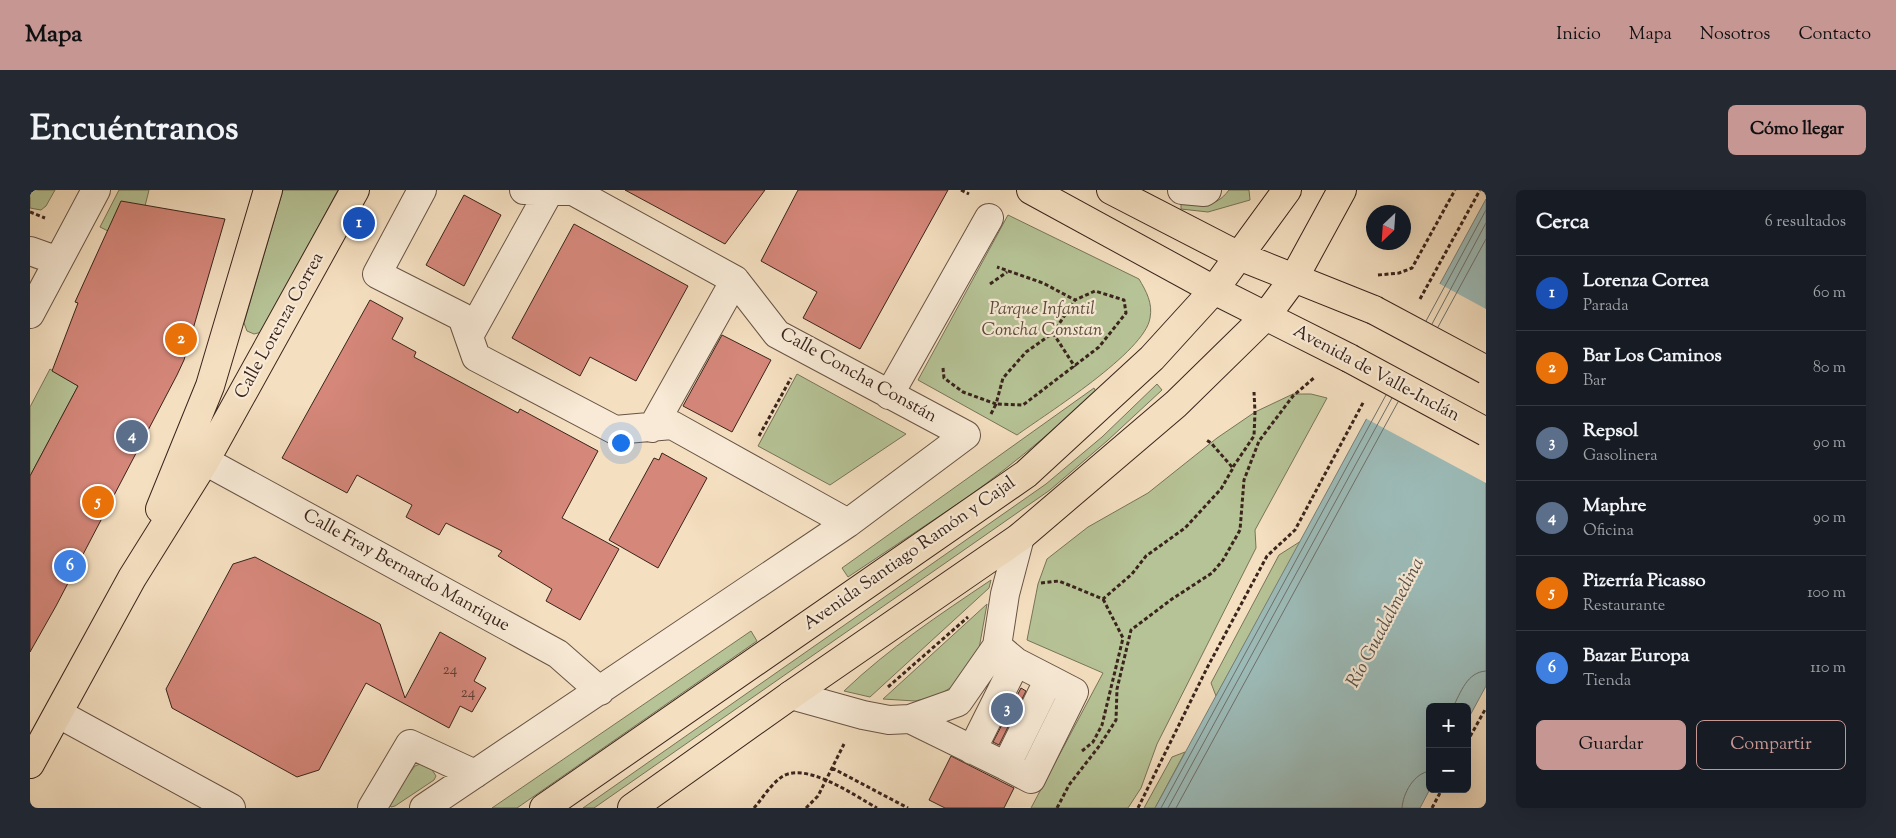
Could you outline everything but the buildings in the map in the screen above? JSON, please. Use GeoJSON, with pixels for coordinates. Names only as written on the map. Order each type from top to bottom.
{"type":"FeatureCollection","features":[{"type":"Feature","properties":{"kind":"main road","name":"Calle Lorenza Correa"},"geometry":{"type":"LineString","coordinates":[[132,578],[210,386],[268,190]]}},
{"type":"Feature","properties":{"kind":"main road","name":"Calle Lorenza Correa"},"geometry":{"type":"LineString","coordinates":[[30,764],[132,578],[205,461],[355,190]]}},
{"type":"Feature","properties":{"kind":"main road","name":"Avenida de Valle-Inclán"},"geometry":{"type":"LineString","coordinates":[[1031,190],[1214,290],[1342,354],[1486,432]]}},
{"type":"Feature","properties":{"kind":"main road"},"geometry":{"type":"LineString","coordinates":[[1111,190],[1239,256],[1366,307],[1486,370]]}},
{"type":"Feature","properties":{"kind":"main road","name":"Avenida Santiago Ramón y Cajal"},"geometry":{"type":"LineString","coordinates":[[544,808],[1026,474],[1152,358],[1214,290],[1287,190]]}},
{"type":"Feature","properties":{"kind":"main road"},"geometry":{"type":"LineString","coordinates":[[632,808],[791,695],[1020,537],[1189,392],[1266,316],[1294,278],[1342,190]]}},
{"type":"Feature","properties":{"kind":"main road","name":"Calle Lorenza Correa"},"geometry":{"type":"LineString","coordinates":[[205,461],[202,447],[210,386]]}},
{"type":"Feature","properties":{"kind":"street"},"geometry":{"type":"LineString","coordinates":[[30,314],[96,190]]}},
{"type":"Feature","properties":{"kind":"street"},"geometry":{"type":"LineString","coordinates":[[422,190],[378,274],[462,316],[476,357],[615,430],[672,425],[848,523]]}},
{"type":"Feature","properties":{"kind":"street","name":"Calle Concha Constán"},"geometry":{"type":"LineString","coordinates":[[524,190],[574,191],[734,280],[776,334],[966,435]]}},
{"type":"Feature","properties":{"kind":"street"},"geometry":{"type":"LineString","coordinates":[[470,336],[550,190]]}},
{"type":"Feature","properties":{"kind":"street"},"geometry":{"type":"LineString","coordinates":[[889,395],[989,218]]}},
{"type":"Feature","properties":{"kind":"street"},"geometry":{"type":"LineString","coordinates":[[30,251],[58,261]]}},
{"type":"Feature","properties":{"kind":"street"},"geometry":{"type":"LineString","coordinates":[[652,428],[734,280]]}},
{"type":"Feature","properties":{"kind":"street"},"geometry":{"type":"LineString","coordinates":[[424,808],[848,523],[966,435]]}},
{"type":"Feature","properties":{"kind":"street","name":"Calle Fray Bernardo Manrique"},"geometry":{"type":"LineString","coordinates":[[205,461],[558,654],[600,691]]}},
{"type":"Feature","properties":{"kind":"street"},"geometry":{"type":"LineString","coordinates":[[972,750],[1006,654],[1005,594],[1020,537]]}},
{"type":"Feature","properties":{"kind":"street"},"geometry":{"type":"LineString","coordinates":[[910,719],[1031,779],[1074,692],[1006,654]]}},
{"type":"Feature","properties":{"kind":"street"},"geometry":{"type":"LineString","coordinates":[[791,695],[863,715],[889,720],[910,719],[958,702],[1006,654]]}},
{"type":"Feature","properties":{"kind":"street"},"geometry":{"type":"LineString","coordinates":[[59,714],[231,808]]}},
{"type":"Feature","properties":{"kind":"street"},"geometry":{"type":"LineString","coordinates":[[372,808],[410,744],[475,774]]}},
{"type":"Feature","properties":{"kind":"path"},"geometry":{"type":"LineString","coordinates":[[1366,307],[1375,276],[1412,268],[1455,190]]}},
{"type":"Feature","properties":{"kind":"path"},"geometry":{"type":"LineString","coordinates":[[30,212],[45,218]]}},
{"type":"Feature","properties":{"kind":"path"},"geometry":{"type":"LineString","coordinates":[[986,287],[1008,271],[1043,282],[1075,300]]}},
{"type":"Feature","properties":{"kind":"path"},"geometry":{"type":"LineString","coordinates":[[943,364],[944,378],[964,392],[996,404],[1023,405],[1099,347],[1126,313],[1124,300],[1095,291],[1075,300],[1053,333],[1026,352],[1003,378],[996,404],[989,419],[966,435]]}},
{"type":"Feature","properties":{"kind":"path"},"geometry":{"type":"LineString","coordinates":[[1053,333],[1075,367]]}},
{"type":"Feature","properties":{"kind":"path"},"geometry":{"type":"LineString","coordinates":[[1057,808],[1068,785],[1100,745],[1116,720],[1117,689],[1132,630],[1172,599],[1212,573],[1223,560],[1240,530],[1244,480],[1259,441],[1293,396],[1342,354]]}},
{"type":"Feature","properties":{"kind":"path"},"geometry":{"type":"LineString","coordinates":[[758,439],[763,426],[792,376]]}},
{"type":"Feature","properties":{"kind":"path"},"geometry":{"type":"LineString","coordinates":[[1038,584],[1059,581],[1102,599],[1132,574],[1146,556],[1185,528],[1222,489],[1254,436],[1256,412],[1254,392]]}},
{"type":"Feature","properties":{"kind":"path"},"geometry":{"type":"LineString","coordinates":[[1205,439],[1211,443],[1233,468]]}},
{"type":"Feature","properties":{"kind":"path"},"geometry":{"type":"LineString","coordinates":[[1138,808],[1206,668],[1267,556],[1295,530]]}},
{"type":"Feature","properties":{"kind":"path"},"geometry":{"type":"LineString","coordinates":[[884,691],[973,612]]}},
{"type":"Feature","properties":{"kind":"path"},"geometry":{"type":"LineString","coordinates":[[1471,735],[1486,708]]}},
{"type":"Feature","properties":{"kind":"path"},"geometry":{"type":"LineString","coordinates":[[806,808],[818,796],[846,739]]}},
{"type":"Feature","properties":{"kind":"path"},"geometry":{"type":"LineString","coordinates":[[832,768],[908,808]]}},
{"type":"Feature","properties":{"kind":"path"},"geometry":{"type":"LineString","coordinates":[[754,808],[780,777],[793,773],[808,773],[826,780],[877,808]]}},
{"type":"Feature","properties":{"kind":"path"},"geometry":{"type":"LineString","coordinates":[[1432,808],[1440,793]]}},
{"type":"Feature","properties":{"kind":"green space"},"geometry":{"type":"Polygon","coordinates":[[[30,190],[55,190],[46,206],[41,210],[30,208],[30,190]]]}},
{"type":"Feature","properties":{"kind":"green space"},"geometry":{"type":"Polygon","coordinates":[[[119,190],[149,190],[145,206],[108,231],[100,227],[119,190]]]}},
{"type":"Feature","properties":{"kind":"green space"},"geometry":{"type":"Polygon","coordinates":[[[283,190],[338,190],[262,332],[254,334],[247,331],[244,323],[283,190]]]}},
{"type":"Feature","properties":{"kind":"green space"},"geometry":{"type":"Polygon","coordinates":[[[1229,190],[1249,190],[1250,200],[1208,212],[1181,209],[1181,200],[1202,203],[1213,202],[1219,200],[1229,190]]]}},
{"type":"Feature","properties":{"kind":"green space","name":"Parque Infantil Concha Constan"},"geometry":{"type":"Polygon","coordinates":[[[1008,215],[1139,279],[1151,307],[1150,318],[1144,332],[1131,348],[1071,398],[1017,435],[918,380],[1008,215]]]}},
{"type":"Feature","properties":{"kind":"green space"},"geometry":{"type":"Polygon","coordinates":[[[50,369],[78,386],[30,476],[30,407],[50,369]]]}},
{"type":"Feature","properties":{"kind":"green space"},"geometry":{"type":"Polygon","coordinates":[[[797,374],[906,434],[830,485],[758,446],[797,374]]]}},
{"type":"Feature","properties":{"kind":"green space"},"geometry":{"type":"Polygon","coordinates":[[[1157,384],[1162,390],[1050,490],[594,808],[583,808],[1046,484],[1102,437],[1157,384]]]}},
{"type":"Feature","properties":{"kind":"green space"},"geometry":{"type":"Polygon","coordinates":[[[1094,388],[1096,392],[1005,469],[967,498],[848,577],[842,568],[1094,388]]]}},
{"type":"Feature","properties":{"kind":"green space"},"geometry":{"type":"Polygon","coordinates":[[[1293,394],[1311,394],[1327,398],[1255,530],[1256,548],[1157,744],[1141,788],[1128,808],[1031,808],[1103,673],[1027,640],[1038,584],[1047,559],[1088,527],[1148,493],[1217,438],[1255,412],[1293,394]]]}},
{"type":"Feature","properties":{"kind":"green space"},"geometry":{"type":"Polygon","coordinates":[[[1301,541],[1216,696],[1211,683],[1279,555],[1301,541]]]}},
{"type":"Feature","properties":{"kind":"green space"},"geometry":{"type":"Polygon","coordinates":[[[991,580],[989,588],[870,697],[844,691],[897,646],[991,580]]]}},
{"type":"Feature","properties":{"kind":"green space"},"geometry":{"type":"Polygon","coordinates":[[[987,604],[977,660],[960,682],[937,696],[915,701],[883,699],[987,604]]]}},
{"type":"Feature","properties":{"kind":"green space"},"geometry":{"type":"Polygon","coordinates":[[[751,631],[757,641],[517,808],[492,808],[751,631]]]}},
{"type":"Feature","properties":{"kind":"green space"},"geometry":{"type":"Polygon","coordinates":[[[1185,752],[1155,808],[1144,808],[1172,757],[1185,752]]]}},
{"type":"Feature","properties":{"kind":"green space"},"geometry":{"type":"Polygon","coordinates":[[[420,764],[429,765],[436,776],[434,780],[391,807],[389,800],[415,766],[420,764]]]}},
{"type":"Feature","properties":{"kind":"water","name":"Río Guadalmedina"},"geometry":{"type":"Polygon","coordinates":[[[1486,199],[1486,686],[1471,714],[1471,703],[1426,703],[1426,793],[1428,793],[1420,808],[1155,808],[1486,199]]]}},
{"type":"Feature","properties":{"kind":"pier"},"geometry":{"type":"Polygon","coordinates":[[[1438,283],[1486,309],[1486,483],[1365,418],[1438,283]]]}},
{"type":"Feature","properties":{"kind":"place","name":"Lorenza Correa"},"geometry":{"type":"Point","coordinates":[359,223]}},
{"type":"Feature","properties":{"kind":"place","name":"Bar Los Caminos"},"geometry":{"type":"Point","coordinates":[181,339]}},
{"type":"Feature","properties":{"kind":"place","name":"Maphre"},"geometry":{"type":"Point","coordinates":[132,436]}},
{"type":"Feature","properties":{"kind":"place","name":"Pizerría Picasso"},"geometry":{"type":"Point","coordinates":[98,502]}},
{"type":"Feature","properties":{"kind":"place","name":"Bazar Europa"},"geometry":{"type":"Point","coordinates":[70,566]}},
{"type":"Feature","properties":{"kind":"place","name":"Repsol"},"geometry":{"type":"Point","coordinates":[1007,709]}}]}
